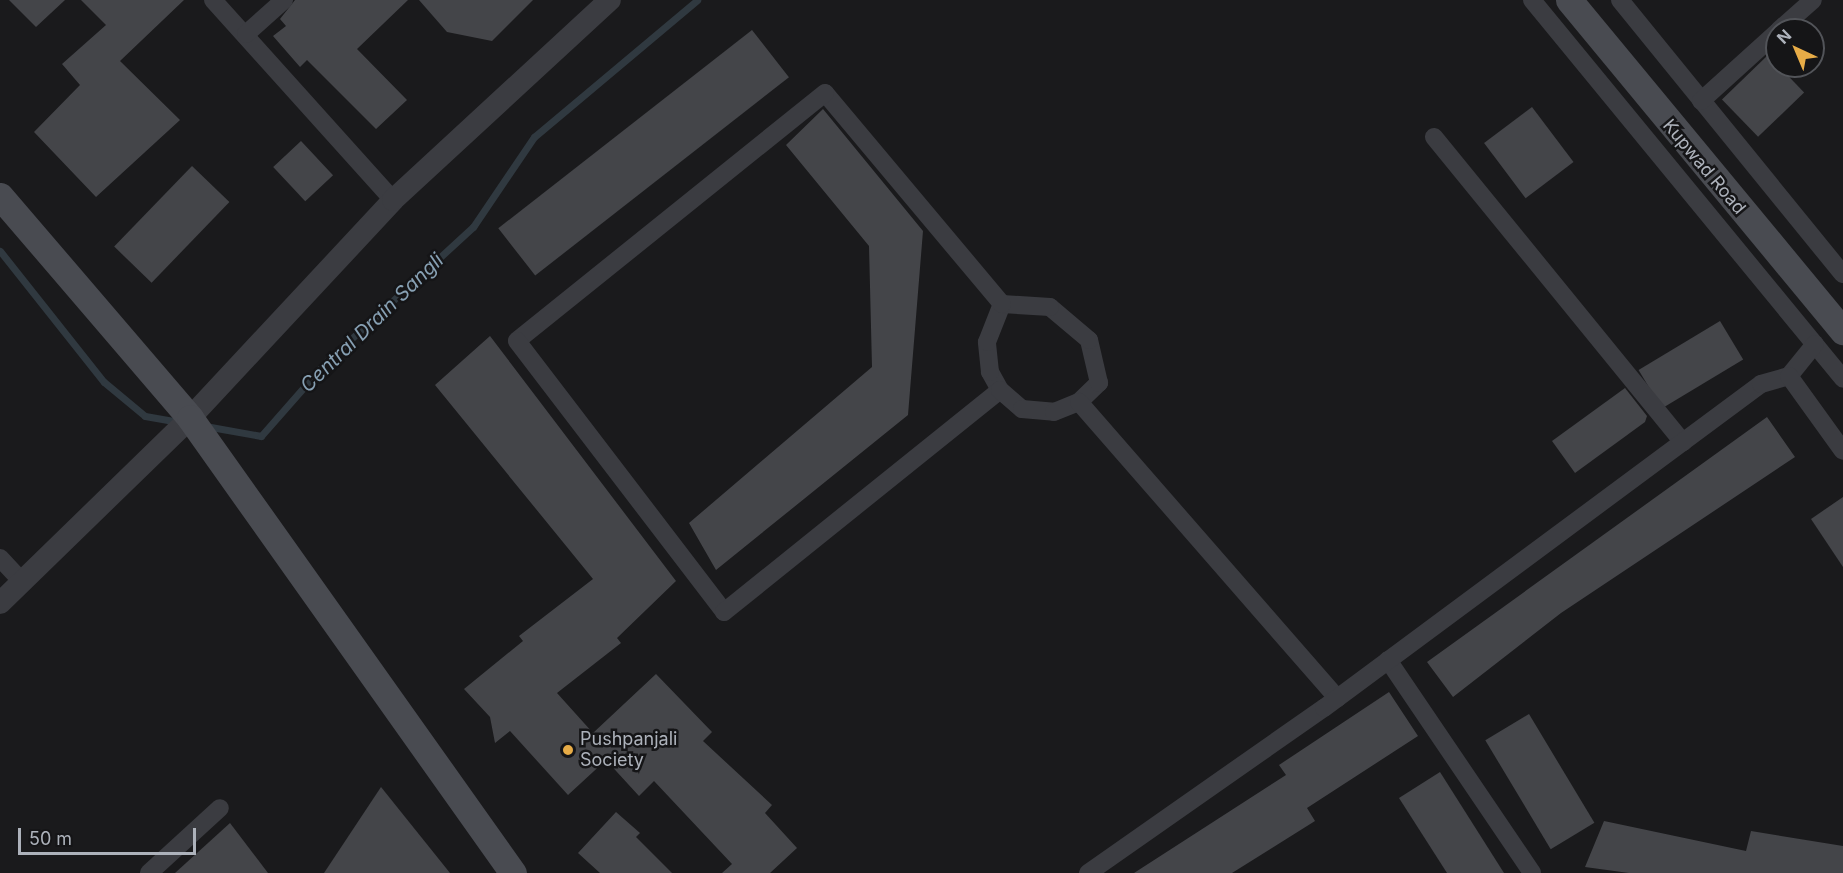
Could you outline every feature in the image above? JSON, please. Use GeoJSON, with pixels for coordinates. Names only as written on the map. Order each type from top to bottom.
{"type":"FeatureCollection","features":[{"type":"Feature","properties":{"kind":"main road","name":"Kupwad Road"},"geometry":{"type":"LineString","coordinates":[[1569,0],[1843,331]]}},
{"type":"Feature","properties":{"kind":"main road"},"geometry":{"type":"LineString","coordinates":[[0,195],[190,418],[513,873]]}},
{"type":"Feature","properties":{"kind":"street"},"geometry":{"type":"LineString","coordinates":[[213,0],[393,200]]}},
{"type":"Feature","properties":{"kind":"street"},"geometry":{"type":"LineString","coordinates":[[246,34],[284,0]]}},
{"type":"Feature","properties":{"kind":"street"},"geometry":{"type":"LineString","coordinates":[[0,603],[190,418],[393,200],[610,0]]}},
{"type":"Feature","properties":{"kind":"street"},"geometry":{"type":"LineString","coordinates":[[1532,0],[1843,379]]}},
{"type":"Feature","properties":{"kind":"street"},"geometry":{"type":"LineString","coordinates":[[1620,0],[1843,274]]}},
{"type":"Feature","properties":{"kind":"street"},"geometry":{"type":"LineString","coordinates":[[1793,18],[1813,0]]}},
{"type":"Feature","properties":{"kind":"street"},"geometry":{"type":"LineString","coordinates":[[1701,101],[1765,43]]}},
{"type":"Feature","properties":{"kind":"street"},"geometry":{"type":"LineString","coordinates":[[1000,390],[724,612],[517,341],[825,93],[1002,304],[1050,307],[1089,340],[1099,383],[1079,402],[1054,412],[1022,409],[1000,390],[990,372],[987,342],[1002,304]]}},
{"type":"Feature","properties":{"kind":"street"},"geometry":{"type":"LineString","coordinates":[[1434,137],[1683,441]]}},
{"type":"Feature","properties":{"kind":"street"},"geometry":{"type":"LineString","coordinates":[[1088,873],[1337,698],[1761,384],[1789,376],[1815,344]]}},
{"type":"Feature","properties":{"kind":"street"},"geometry":{"type":"LineString","coordinates":[[1789,376],[1843,451]]}},
{"type":"Feature","properties":{"kind":"street"},"geometry":{"type":"LineString","coordinates":[[1079,402],[1337,698]]}},
{"type":"Feature","properties":{"kind":"street"},"geometry":{"type":"LineString","coordinates":[[0,558],[22,582]]}},
{"type":"Feature","properties":{"kind":"street"},"geometry":{"type":"LineString","coordinates":[[1388,660],[1532,873]]}},
{"type":"Feature","properties":{"kind":"street"},"geometry":{"type":"LineString","coordinates":[[149,873],[220,808]]}},
{"type":"Feature","properties":{"kind":"building"},"geometry":{"type":"Polygon","coordinates":[[[9,0],[65,0],[36,27],[9,0]]]}},
{"type":"Feature","properties":{"kind":"building"},"geometry":{"type":"Polygon","coordinates":[[[81,0],[184,0],[120,61],[180,120],[96,197],[34,132],[80,85],[62,64],[106,25],[81,0]]]}},
{"type":"Feature","properties":{"kind":"building"},"geometry":{"type":"Polygon","coordinates":[[[295,0],[408,0],[357,49],[407,100],[376,129],[307,60],[300,67],[273,36],[286,26],[280,19],[295,0]]]}},
{"type":"Feature","properties":{"kind":"building"},"geometry":{"type":"Polygon","coordinates":[[[419,0],[533,0],[492,41],[447,32],[419,0]]]}},
{"type":"Feature","properties":{"kind":"building"},"geometry":{"type":"Polygon","coordinates":[[[752,30],[789,77],[535,276],[498,228],[752,30]]]}},
{"type":"Feature","properties":{"kind":"building"},"geometry":{"type":"Polygon","coordinates":[[[1765,58],[1765,78],[1790,78],[1804,92],[1758,137],[1722,99],[1765,58]]]}},
{"type":"Feature","properties":{"kind":"building"},"geometry":{"type":"Polygon","coordinates":[[[1532,107],[1574,162],[1526,198],[1484,143],[1532,107]]]}},
{"type":"Feature","properties":{"kind":"building"},"geometry":{"type":"Polygon","coordinates":[[[823,109],[923,231],[908,415],[716,570],[689,523],[872,367],[869,246],[786,145],[823,109]]]}},
{"type":"Feature","properties":{"kind":"building"},"geometry":{"type":"Polygon","coordinates":[[[301,141],[333,175],[305,201],[273,167],[301,141]]]}},
{"type":"Feature","properties":{"kind":"building"},"geometry":{"type":"Polygon","coordinates":[[[192,166],[229,202],[152,283],[114,247],[192,166]]]}},
{"type":"Feature","properties":{"kind":"building"},"geometry":{"type":"Polygon","coordinates":[[[1720,321],[1743,360],[1662,409],[1639,370],[1720,321]]]}},
{"type":"Feature","properties":{"kind":"building"},"geometry":{"type":"Polygon","coordinates":[[[490,336],[676,581],[617,638],[621,643],[557,693],[593,733],[656,674],[712,732],[703,741],[772,805],[765,813],[797,848],[770,873],[722,873],[732,864],[654,781],[639,796],[606,760],[568,795],[510,731],[495,743],[490,717],[464,689],[523,641],[519,636],[593,579],[435,385],[490,336]]]}},
{"type":"Feature","properties":{"kind":"building"},"geometry":{"type":"Polygon","coordinates":[[[1625,388],[1647,416],[1645,422],[1575,473],[1552,441],[1625,388]]]}},
{"type":"Feature","properties":{"kind":"building"},"geometry":{"type":"Polygon","coordinates":[[[1767,417],[1795,457],[1561,613],[1453,697],[1427,662],[1767,417]]]}},
{"type":"Feature","properties":{"kind":"building"},"geometry":{"type":"Polygon","coordinates":[[[1843,497],[1843,567],[1811,519],[1843,497]]]}},
{"type":"Feature","properties":{"kind":"building"},"geometry":{"type":"Polygon","coordinates":[[[1389,692],[1418,736],[1307,808],[1315,821],[1232,873],[1134,873],[1286,775],[1279,765],[1389,692]]]}},
{"type":"Feature","properties":{"kind":"building"},"geometry":{"type":"Polygon","coordinates":[[[1529,714],[1594,823],[1551,849],[1485,740],[1529,714]]]}},
{"type":"Feature","properties":{"kind":"building"},"geometry":{"type":"Polygon","coordinates":[[[1440,772],[1504,873],[1447,873],[1399,798],[1440,772]]]}},
{"type":"Feature","properties":{"kind":"building"},"geometry":{"type":"Polygon","coordinates":[[[381,787],[450,873],[324,873],[381,787]]]}},
{"type":"Feature","properties":{"kind":"building"},"geometry":{"type":"Polygon","coordinates":[[[616,812],[640,833],[636,837],[672,873],[600,873],[578,853],[616,812]]]}},
{"type":"Feature","properties":{"kind":"building"},"geometry":{"type":"Polygon","coordinates":[[[1604,821],[1746,851],[1751,831],[1843,846],[1843,873],[1629,873],[1585,867],[1604,821]]]}},
{"type":"Feature","properties":{"kind":"building"},"geometry":{"type":"Polygon","coordinates":[[[230,823],[268,873],[175,873],[230,823]]]}},
{"type":"Feature","properties":{"kind":"waterway","name":"Central Drain Sangli"},"geometry":{"type":"LineString","coordinates":[[205,426],[261,436],[326,362],[473,227],[534,137],[697,0]]}},
{"type":"Feature","properties":{"kind":"waterway","name":"Central Drain Sangli"},"geometry":{"type":"LineString","coordinates":[[0,251],[104,382],[145,416],[180,422]]}},
{"type":"Feature","properties":{"kind":"place","name":"Pushpanjali Society"},"geometry":{"type":"Point","coordinates":[568,750]}}]}
